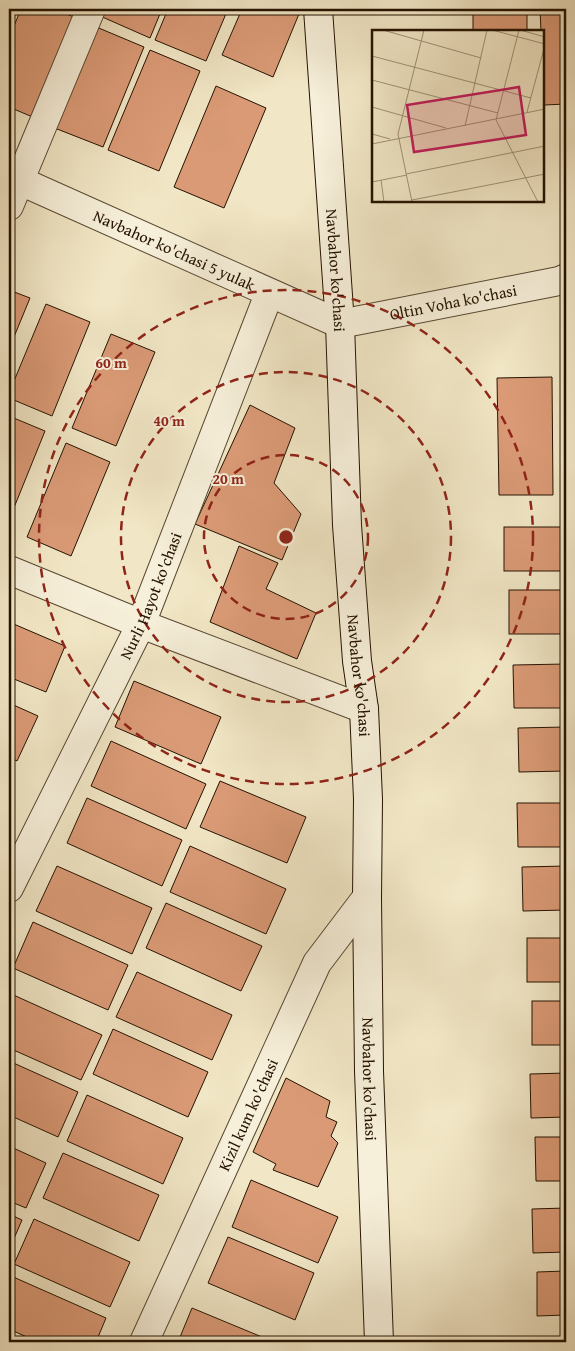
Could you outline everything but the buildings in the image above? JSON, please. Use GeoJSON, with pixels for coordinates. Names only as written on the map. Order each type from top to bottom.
{"type":"FeatureCollection","features":[{"type":"Feature","properties":{"kind":"street"},"geometry":{"type":"LineString","coordinates":[[9,206],[14,179],[91,9]]}},
{"type":"Feature","properties":{"kind":"street","name":"Navbahor ko'chasi"},"geometry":{"type":"LineString","coordinates":[[318,9],[340,324],[347,524],[357,661],[364,709],[368,800],[369,1071],[379,1342]]}},
{"type":"Feature","properties":{"kind":"street","name":"Navbahor ko'chasi 5 yulak"},"geometry":{"type":"LineString","coordinates":[[14,179],[340,324]]}},
{"type":"Feature","properties":{"kind":"street","name":"Oltin Voha ko'chasi"},"geometry":{"type":"LineString","coordinates":[[340,324],[559,281],[566,278]]}},
{"type":"Feature","properties":{"kind":"street","name":"Nurli Hayot ko'chasi"},"geometry":{"type":"LineString","coordinates":[[9,888],[141,624],[269,294]]}},
{"type":"Feature","properties":{"kind":"street"},"geometry":{"type":"LineString","coordinates":[[9,570],[141,624],[364,709]]}},
{"type":"Feature","properties":{"kind":"street","name":"Kizil kum ko'chasi"},"geometry":{"type":"LineString","coordinates":[[144,1342],[317,963],[367,897]]}}]}
